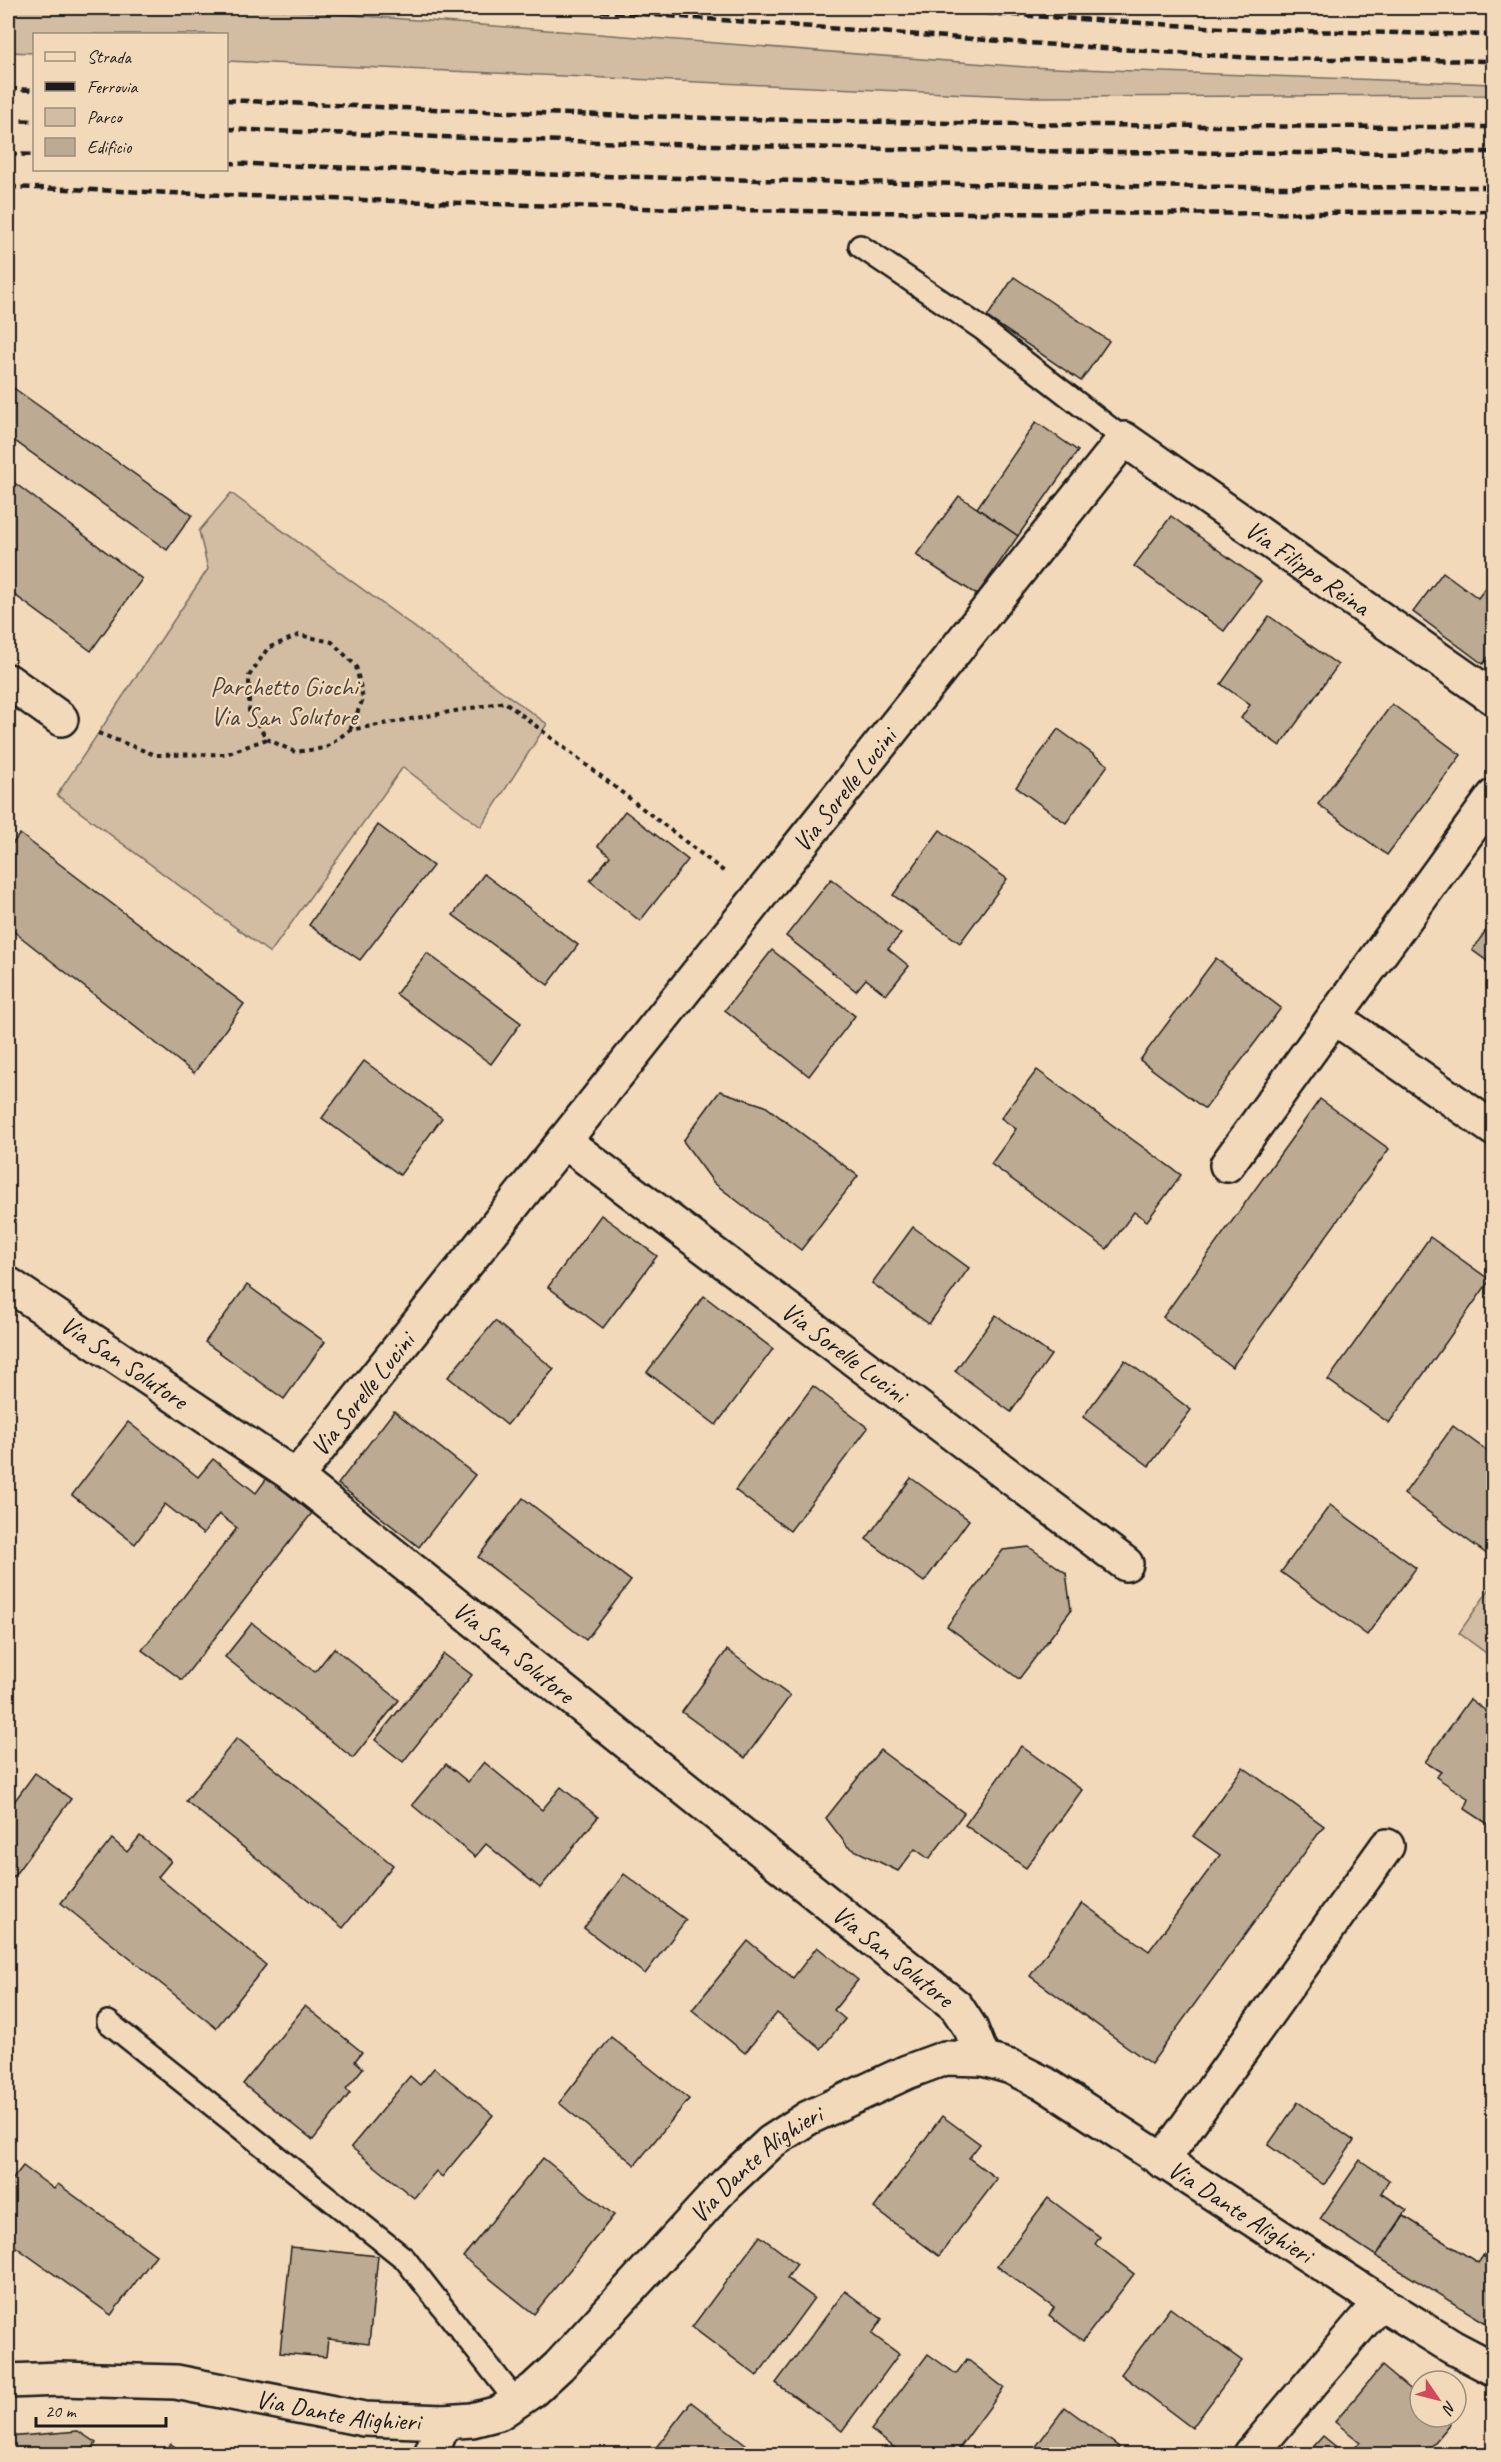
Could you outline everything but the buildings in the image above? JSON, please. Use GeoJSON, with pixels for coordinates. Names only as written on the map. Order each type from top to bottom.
{"type":"FeatureCollection","features":[{"type":"Feature","properties":{"kind":"street","name":"Via Filippo Reina"},"geometry":{"type":"LineString","coordinates":[[1124,439],[1494,698]]}},
{"type":"Feature","properties":{"kind":"street","name":"Via Sorelle Lucini"},"geometry":{"type":"LineString","coordinates":[[296,1477],[1124,439]]}},
{"type":"Feature","properties":{"kind":"street"},"geometry":{"type":"LineString","coordinates":[[8,681],[60,719]]}},
{"type":"Feature","properties":{"kind":"street"},"geometry":{"type":"LineString","coordinates":[[1227,1165],[1494,796]]}},
{"type":"Feature","properties":{"kind":"street"},"geometry":{"type":"LineString","coordinates":[[1334,1017],[1494,1129]]}},
{"type":"Feature","properties":{"kind":"street","name":"Via Sorelle Lucini"},"geometry":{"type":"LineString","coordinates":[[564,1141],[1126,1564]]}},
{"type":"Feature","properties":{"kind":"street","name":"Via San Solutore"},"geometry":{"type":"LineString","coordinates":[[8,1284],[296,1477],[956,2006],[971,2029],[983,2059]]}},
{"type":"Feature","properties":{"kind":"street"},"geometry":{"type":"LineString","coordinates":[[1162,2161],[1387,1846]]}},
{"type":"Feature","properties":{"kind":"street","name":"Via Dante Alighieri"},"geometry":{"type":"LineString","coordinates":[[8,2381],[60,2379],[176,2382],[364,2418],[444,2422],[472,2420],[499,2413],[533,2390],[560,2366],[726,2184],[771,2142],[808,2118],[907,2072],[945,2058],[983,2059],[1011,2067],[1045,2084],[1380,2302],[1452,2347],[1494,2369]]}},
{"type":"Feature","properties":{"kind":"street"},"geometry":{"type":"LineString","coordinates":[[1251,2454],[1380,2302]]}},
{"type":"Feature","properties":{"kind":"street"},"geometry":{"type":"LineString","coordinates":[[431,2454],[444,2422]]}},
{"type":"Feature","properties":{"kind":"lane"},"geometry":{"type":"LineString","coordinates":[[860,246],[981,328],[1124,439]]}},
{"type":"Feature","properties":{"kind":"lane"},"geometry":{"type":"LineString","coordinates":[[108,2022],[405,2259],[516,2401]]}},
{"type":"Feature","properties":{"kind":"path"},"geometry":{"type":"LineString","coordinates":[[350,730],[363,699],[356,666],[332,642],[299,635],[268,648],[249,676],[249,711],[267,739],[295,752],[325,748],[350,730],[505,702],[758,898]]}},
{"type":"Feature","properties":{"kind":"path"},"geometry":{"type":"LineString","coordinates":[[60,719],[155,755],[226,754],[267,739]]}},
{"type":"Feature","properties":{"kind":"green space"},"geometry":{"type":"Polygon","coordinates":[[[8,8],[260,8],[1026,67],[1493,84],[1493,95],[1036,97],[228,61],[228,33],[33,33],[33,53],[8,52],[8,8]]]}},
{"type":"Feature","properties":{"kind":"green space","name":"Parchetto Giochi Via San Solutore"},"geometry":{"type":"Polygon","coordinates":[[[231,493],[547,724],[481,827],[403,767],[270,953],[57,795],[208,569],[199,531],[231,493]]]}},
{"type":"Feature","properties":{"kind":"green space"},"geometry":{"type":"Polygon","coordinates":[[[1493,1584],[1493,1658],[1459,1633],[1493,1584]]]}},
{"type":"Feature","properties":{"kind":"railway"},"geometry":{"type":"LineString","coordinates":[[560,8],[1254,58],[1494,61]]}},
{"type":"Feature","properties":{"kind":"railway"},"geometry":{"type":"LineString","coordinates":[[904,8],[1254,30],[1494,35]]}},
{"type":"Feature","properties":{"kind":"railway"},"geometry":{"type":"LineString","coordinates":[[8,89],[33,90]]}},
{"type":"Feature","properties":{"kind":"railway"},"geometry":{"type":"LineString","coordinates":[[228,100],[701,118],[1177,126],[1494,127]]}},
{"type":"Feature","properties":{"kind":"railway"},"geometry":{"type":"LineString","coordinates":[[8,120],[33,121]]}},
{"type":"Feature","properties":{"kind":"railway"},"geometry":{"type":"LineString","coordinates":[[228,129],[702,145],[1018,151],[1494,152]]}},
{"type":"Feature","properties":{"kind":"railway"},"geometry":{"type":"LineString","coordinates":[[8,154],[33,155]]}},
{"type":"Feature","properties":{"kind":"railway"},"geometry":{"type":"LineString","coordinates":[[228,163],[543,174],[1018,185],[1494,187]]}},
{"type":"Feature","properties":{"kind":"railway"},"geometry":{"type":"LineString","coordinates":[[8,187],[592,207],[849,212],[1107,214],[1494,211]]}}]}
